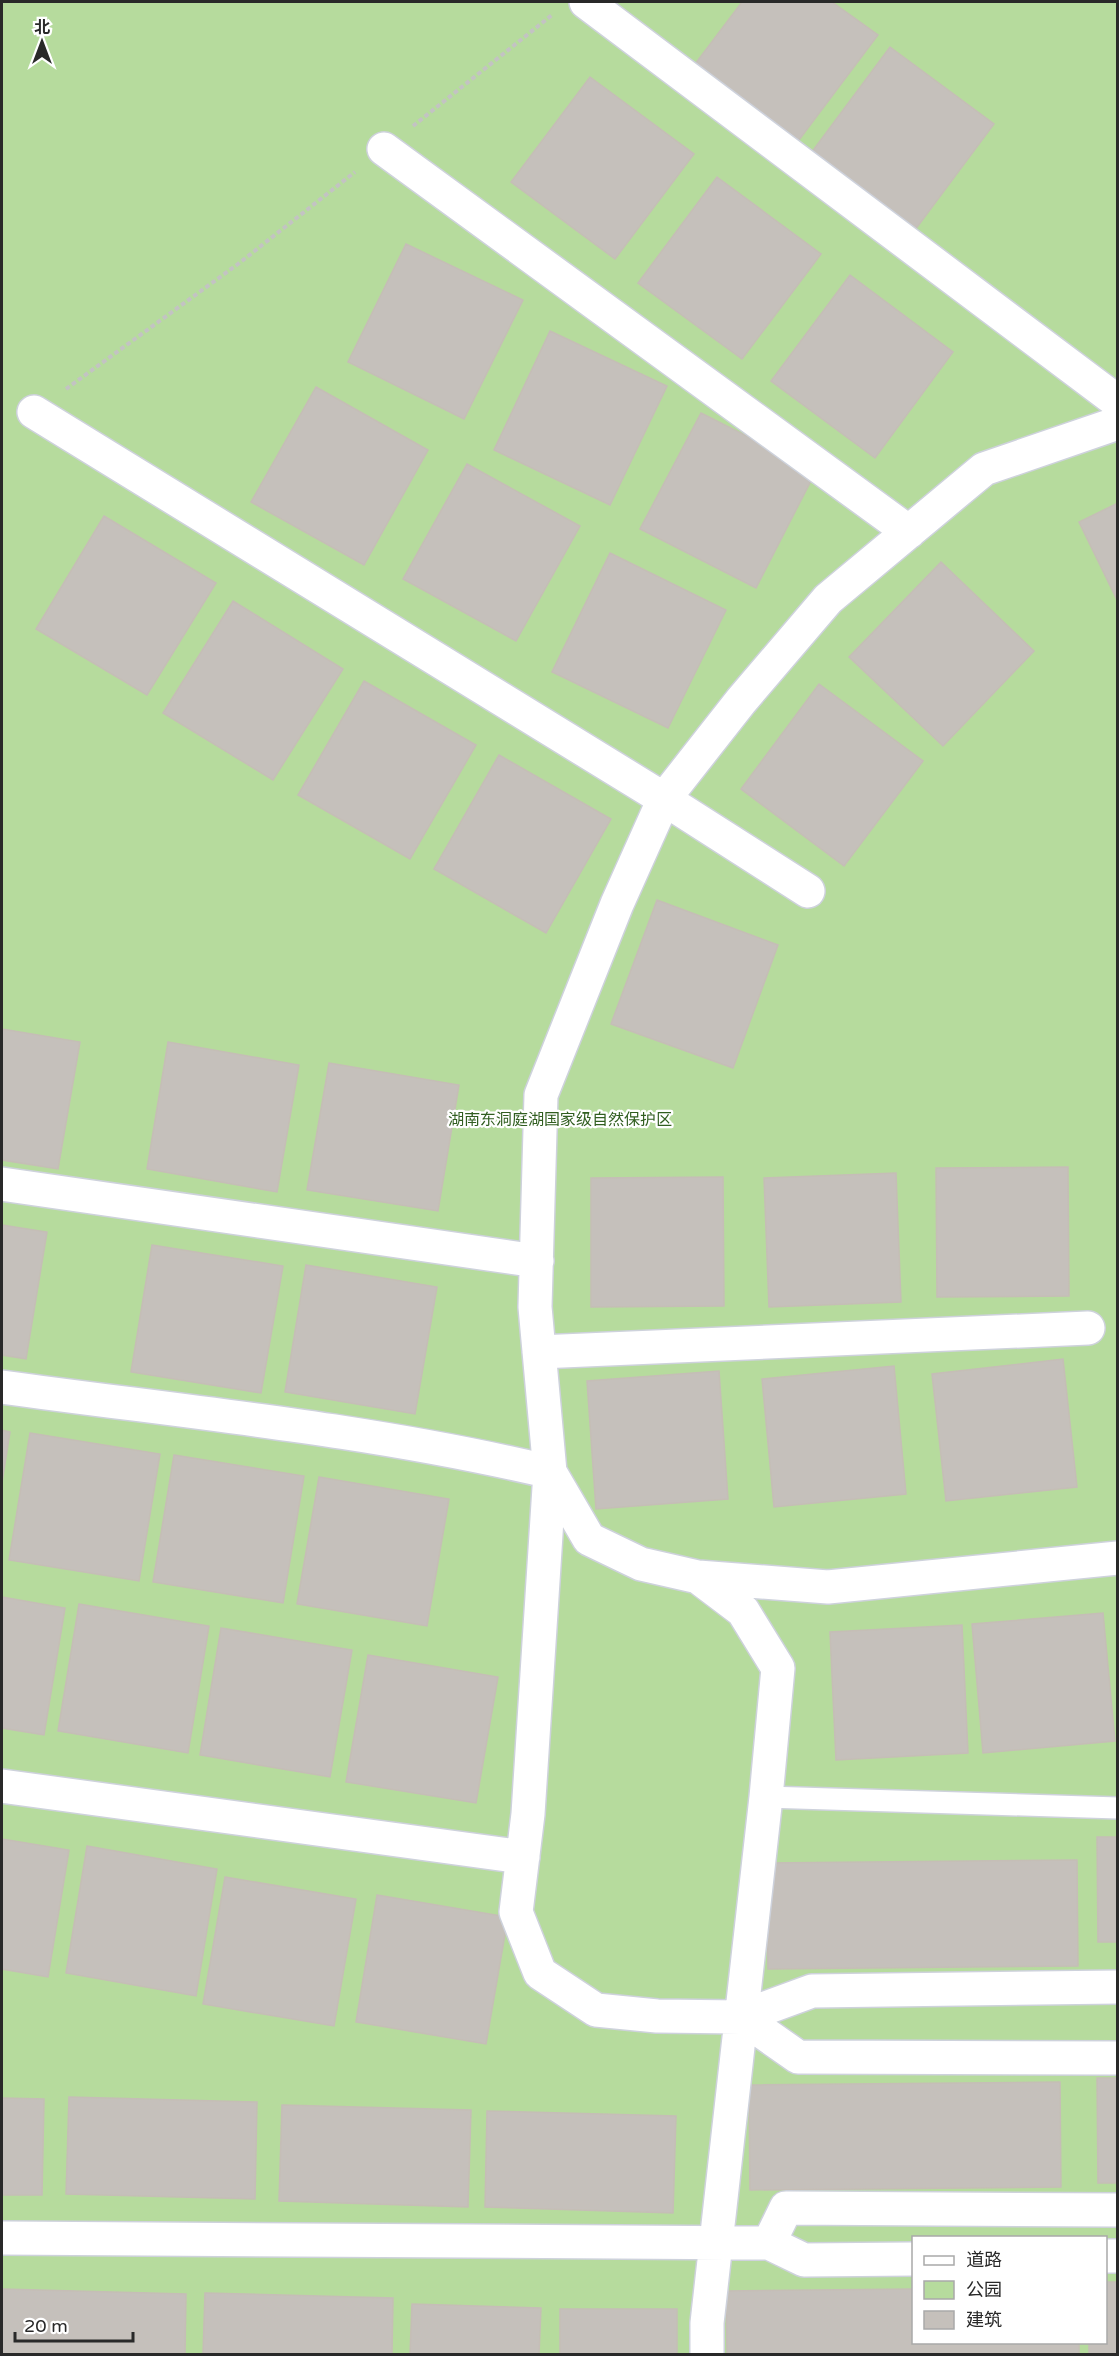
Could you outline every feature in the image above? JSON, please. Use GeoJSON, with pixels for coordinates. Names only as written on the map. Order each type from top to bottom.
{"type":"FeatureCollection","features":[{"type":"Feature","properties":{"kind":"street"},"geometry":{"type":"LineString","coordinates":[[573,5],[1118,402]]}},
{"type":"Feature","properties":{"kind":"street"},"geometry":{"type":"LineString","coordinates":[[384,149],[909,532]]}},
{"type":"Feature","properties":{"kind":"street"},"geometry":{"type":"LineString","coordinates":[[34,412],[664,799],[808,891]]}},
{"type":"Feature","properties":{"kind":"street"},"geometry":{"type":"LineString","coordinates":[[1118,423],[984,469],[828,599],[741,701],[664,799],[617,904],[542,1095],[535,1307],[550,1472],[528,1814],[516,1912],[540,1974],[596,2010],[657,2016],[741,2017],[812,1991],[1118,1987]]}},
{"type":"Feature","properties":{"kind":"street"},"geometry":{"type":"LineString","coordinates":[[2,1184],[537,1261]]}},
{"type":"Feature","properties":{"kind":"street"},"geometry":{"type":"LineString","coordinates":[[539,1352],[1088,1328]]}},
{"type":"Feature","properties":{"kind":"street"},"geometry":{"type":"LineString","coordinates":[[2,1387],[307,1428],[489,1457],[550,1472],[589,1539],[641,1563],[698,1577],[828,1587],[1118,1558]]}},
{"type":"Feature","properties":{"kind":"street"},"geometry":{"type":"LineString","coordinates":[[698,1577],[743,1611],[778,1668],[766,1797],[707,2323],[707,2355]]}},
{"type":"Feature","properties":{"kind":"street"},"geometry":{"type":"LineString","coordinates":[[2,1786],[522,1857]]}},
{"type":"Feature","properties":{"kind":"street"},"geometry":{"type":"LineString","coordinates":[[741,2017],[798,2057],[1118,2058]]}},
{"type":"Feature","properties":{"kind":"street"},"geometry":{"type":"LineString","coordinates":[[769,2243],[786,2208],[1118,2210]]}},
{"type":"Feature","properties":{"kind":"street"},"geometry":{"type":"LineString","coordinates":[[2,2238],[769,2243],[804,2260],[912,2259]]}},
{"type":"Feature","properties":{"kind":"lane"},"geometry":{"type":"LineString","coordinates":[[766,1797],[1118,1809]]}},
{"type":"Feature","properties":{"kind":"path"},"geometry":{"type":"LineString","coordinates":[[34,412],[238,264],[573,5]]}},
{"type":"Feature","properties":{"kind":"green space","name":"湖南东洞庭湖国家级自然保护区"},"geometry":{"type":"Polygon","coordinates":[[[2,2],[1117,2],[1117,2354],[2,2354],[2,2]]]}},
{"type":"Feature","properties":{"kind":"building"},"geometry":{"type":"Polygon","coordinates":[[[742,2],[832,2],[878,35],[799,140],[695,64],[742,2]]]}},
{"type":"Feature","properties":{"kind":"building"},"geometry":{"type":"Polygon","coordinates":[[[890,47],[994,124],[915,230],[811,153],[890,47]]]}},
{"type":"Feature","properties":{"kind":"building"},"geometry":{"type":"Polygon","coordinates":[[[590,77],[694,154],[615,259],[511,182],[590,77]]]}},
{"type":"Feature","properties":{"kind":"building"},"geometry":{"type":"Polygon","coordinates":[[[717,177],[821,254],[742,359],[638,283],[717,177]]]}},
{"type":"Feature","properties":{"kind":"building"},"geometry":{"type":"Polygon","coordinates":[[[406,244],[523,300],[464,419],[348,362],[406,244]]]}},
{"type":"Feature","properties":{"kind":"building"},"geometry":{"type":"Polygon","coordinates":[[[850,275],[953,352],[875,458],[771,381],[850,275]]]}},
{"type":"Feature","properties":{"kind":"building"},"geometry":{"type":"Polygon","coordinates":[[[550,331],[667,386],[610,505],[494,450],[550,331]]]}},
{"type":"Feature","properties":{"kind":"building"},"geometry":{"type":"Polygon","coordinates":[[[316,387],[428,450],[364,565],[251,502],[316,387]]]}},
{"type":"Feature","properties":{"kind":"building"},"geometry":{"type":"Polygon","coordinates":[[[701,413],[816,471],[756,588],[640,529],[701,413]]]}},
{"type":"Feature","properties":{"kind":"building"},"geometry":{"type":"Polygon","coordinates":[[[467,464],[580,526],[516,641],[403,579],[467,464]]]}},
{"type":"Feature","properties":{"kind":"building"},"geometry":{"type":"Polygon","coordinates":[[[1118,503],[1118,602],[1079,522],[1118,503]]]}},
{"type":"Feature","properties":{"kind":"building"},"geometry":{"type":"Polygon","coordinates":[[[104,516],[216,583],[147,695],[36,629],[104,516]]]}},
{"type":"Feature","properties":{"kind":"building"},"geometry":{"type":"Polygon","coordinates":[[[610,553],[726,610],[668,728],[552,672],[610,553]]]}},
{"type":"Feature","properties":{"kind":"building"},"geometry":{"type":"Polygon","coordinates":[[[941,562],[1034,651],[943,746],[849,657],[941,562]]]}},
{"type":"Feature","properties":{"kind":"building"},"geometry":{"type":"Polygon","coordinates":[[[233,601],[343,669],[273,780],[163,713],[233,601]]]}},
{"type":"Feature","properties":{"kind":"building"},"geometry":{"type":"Polygon","coordinates":[[[364,681],[476,745],[410,859],[298,795],[364,681]]]}},
{"type":"Feature","properties":{"kind":"building"},"geometry":{"type":"Polygon","coordinates":[[[819,684],[923,761],[844,866],[741,789],[819,684]]]}},
{"type":"Feature","properties":{"kind":"building"},"geometry":{"type":"Polygon","coordinates":[[[499,755],[611,819],[546,933],[434,869],[499,755]]]}},
{"type":"Feature","properties":{"kind":"building"},"geometry":{"type":"Polygon","coordinates":[[[657,900],[778,945],[733,1068],[611,1024],[657,900]]]}},
{"type":"Feature","properties":{"kind":"building"},"geometry":{"type":"Polygon","coordinates":[[[2,1029],[80,1042],[58,1169],[2,1160],[2,1029]]]}},
{"type":"Feature","properties":{"kind":"building"},"geometry":{"type":"Polygon","coordinates":[[[168,1042],[299,1065],[277,1192],[147,1169],[168,1042]]]}},
{"type":"Feature","properties":{"kind":"building"},"geometry":{"type":"Polygon","coordinates":[[[329,1063],[459,1085],[438,1211],[307,1190],[329,1063]]]}},
{"type":"Feature","properties":{"kind":"building"},"geometry":{"type":"Polygon","coordinates":[[[1068,1167],[1069,1296],[937,1297],[936,1168],[1068,1167]]]}},
{"type":"Feature","properties":{"kind":"building"},"geometry":{"type":"Polygon","coordinates":[[[896,1173],[901,1302],[769,1307],[764,1178],[896,1173]]]}},
{"type":"Feature","properties":{"kind":"building"},"geometry":{"type":"Polygon","coordinates":[[[723,1177],[724,1306],[591,1307],[591,1178],[723,1177]]]}},
{"type":"Feature","properties":{"kind":"building"},"geometry":{"type":"Polygon","coordinates":[[[2,1225],[47,1232],[26,1359],[2,1355],[2,1225]]]}},
{"type":"Feature","properties":{"kind":"building"},"geometry":{"type":"Polygon","coordinates":[[[152,1245],[283,1266],[261,1393],[131,1372],[152,1245]]]}},
{"type":"Feature","properties":{"kind":"building"},"geometry":{"type":"Polygon","coordinates":[[[306,1265],[437,1287],[415,1414],[285,1392],[306,1265]]]}},
{"type":"Feature","properties":{"kind":"building"},"geometry":{"type":"Polygon","coordinates":[[[1063,1359],[1077,1487],[946,1501],[932,1374],[1063,1359]]]}},
{"type":"Feature","properties":{"kind":"building"},"geometry":{"type":"Polygon","coordinates":[[[894,1366],[906,1494],[774,1507],[762,1379],[894,1366]]]}},
{"type":"Feature","properties":{"kind":"building"},"geometry":{"type":"Polygon","coordinates":[[[719,1371],[728,1499],[596,1509],[587,1381],[719,1371]]]}},
{"type":"Feature","properties":{"kind":"building"},"geometry":{"type":"Polygon","coordinates":[[[2,1430],[10,1432],[2,1483],[2,1430]]]}},
{"type":"Feature","properties":{"kind":"building"},"geometry":{"type":"Polygon","coordinates":[[[30,1433],[160,1454],[139,1581],[9,1560],[30,1433]]]}},
{"type":"Feature","properties":{"kind":"building"},"geometry":{"type":"Polygon","coordinates":[[[174,1455],[304,1476],[283,1603],[153,1582],[174,1455]]]}},
{"type":"Feature","properties":{"kind":"building"},"geometry":{"type":"Polygon","coordinates":[[[319,1477],[449,1499],[427,1626],[297,1604],[319,1477]]]}},
{"type":"Feature","properties":{"kind":"building"},"geometry":{"type":"Polygon","coordinates":[[[2,1597],[65,1608],[44,1735],[2,1728],[2,1597]]]}},
{"type":"Feature","properties":{"kind":"building"},"geometry":{"type":"Polygon","coordinates":[[[79,1604],[209,1626],[188,1753],[58,1731],[79,1604]]]}},
{"type":"Feature","properties":{"kind":"building"},"geometry":{"type":"Polygon","coordinates":[[[1103,1613],[1115,1741],[983,1753],[972,1624],[1103,1613]]]}},
{"type":"Feature","properties":{"kind":"building"},"geometry":{"type":"Polygon","coordinates":[[[962,1625],[968,1753],[836,1760],[830,1632],[962,1625]]]}},
{"type":"Feature","properties":{"kind":"building"},"geometry":{"type":"Polygon","coordinates":[[[221,1628],[352,1650],[330,1777],[200,1755],[221,1628]]]}},
{"type":"Feature","properties":{"kind":"building"},"geometry":{"type":"Polygon","coordinates":[[[368,1655],[498,1677],[476,1803],[346,1782],[368,1655]]]}},
{"type":"Feature","properties":{"kind":"building"},"geometry":{"type":"Polygon","coordinates":[[[1097,1837],[1118,1837],[1118,1942],[1098,1942],[1097,1837]]]}},
{"type":"Feature","properties":{"kind":"building"},"geometry":{"type":"Polygon","coordinates":[[[2,1839],[69,1850],[48,1977],[2,1969],[2,1839]]]}},
{"type":"Feature","properties":{"kind":"building"},"geometry":{"type":"Polygon","coordinates":[[[87,1846],[217,1869],[196,1996],[66,1973],[87,1846]]]}},
{"type":"Feature","properties":{"kind":"building"},"geometry":{"type":"Polygon","coordinates":[[[1077,1860],[1078,1966],[768,1969],[766,1863],[1077,1860]]]}},
{"type":"Feature","properties":{"kind":"building"},"geometry":{"type":"Polygon","coordinates":[[[225,1877],[356,1899],[334,2026],[203,2004],[225,1877]]]}},
{"type":"Feature","properties":{"kind":"building"},"geometry":{"type":"Polygon","coordinates":[[[377,1895],[508,1917],[486,2044],[356,2022],[377,1895]]]}},
{"type":"Feature","properties":{"kind":"building"},"geometry":{"type":"Polygon","coordinates":[[[1097,2078],[1118,2078],[1118,2183],[1098,2183],[1097,2078]]]}},
{"type":"Feature","properties":{"kind":"building"},"geometry":{"type":"Polygon","coordinates":[[[1060,2082],[1061,2187],[750,2190],[749,2085],[1060,2082]]]}},
{"type":"Feature","properties":{"kind":"building"},"geometry":{"type":"Polygon","coordinates":[[[69,2097],[257,2102],[255,2199],[66,2194],[69,2097]]]}},
{"type":"Feature","properties":{"kind":"building"},"geometry":{"type":"Polygon","coordinates":[[[2,2098],[44,2099],[42,2195],[2,2195],[2,2098]]]}},
{"type":"Feature","properties":{"kind":"building"},"geometry":{"type":"Polygon","coordinates":[[[282,2105],[471,2110],[468,2207],[279,2201],[282,2105]]]}},
{"type":"Feature","properties":{"kind":"building"},"geometry":{"type":"Polygon","coordinates":[[[487,2111],[676,2116],[673,2213],[485,2207],[487,2111]]]}},
{"type":"Feature","properties":{"kind":"building"},"geometry":{"type":"Polygon","coordinates":[[[1107,2282],[1118,2282],[1118,2354],[1089,2354],[1089,2344],[1107,2344],[1107,2282]]]}},
{"type":"Feature","properties":{"kind":"building"},"geometry":{"type":"Polygon","coordinates":[[[2,2289],[186,2294],[185,2354],[2,2354],[2,2289]]]}},
{"type":"Feature","properties":{"kind":"building"},"geometry":{"type":"Polygon","coordinates":[[[912,2289],[912,2344],[1079,2344],[1079,2354],[727,2354],[726,2291],[912,2289]]]}},
{"type":"Feature","properties":{"kind":"building"},"geometry":{"type":"Polygon","coordinates":[[[205,2293],[393,2298],[392,2354],[203,2354],[205,2293]]]}},
{"type":"Feature","properties":{"kind":"building"},"geometry":{"type":"Polygon","coordinates":[[[412,2304],[541,2308],[539,2354],[410,2354],[412,2304]]]}},
{"type":"Feature","properties":{"kind":"building"},"geometry":{"type":"Polygon","coordinates":[[[560,2309],[677,2309],[677,2354],[560,2354],[560,2309]]]}}]}
